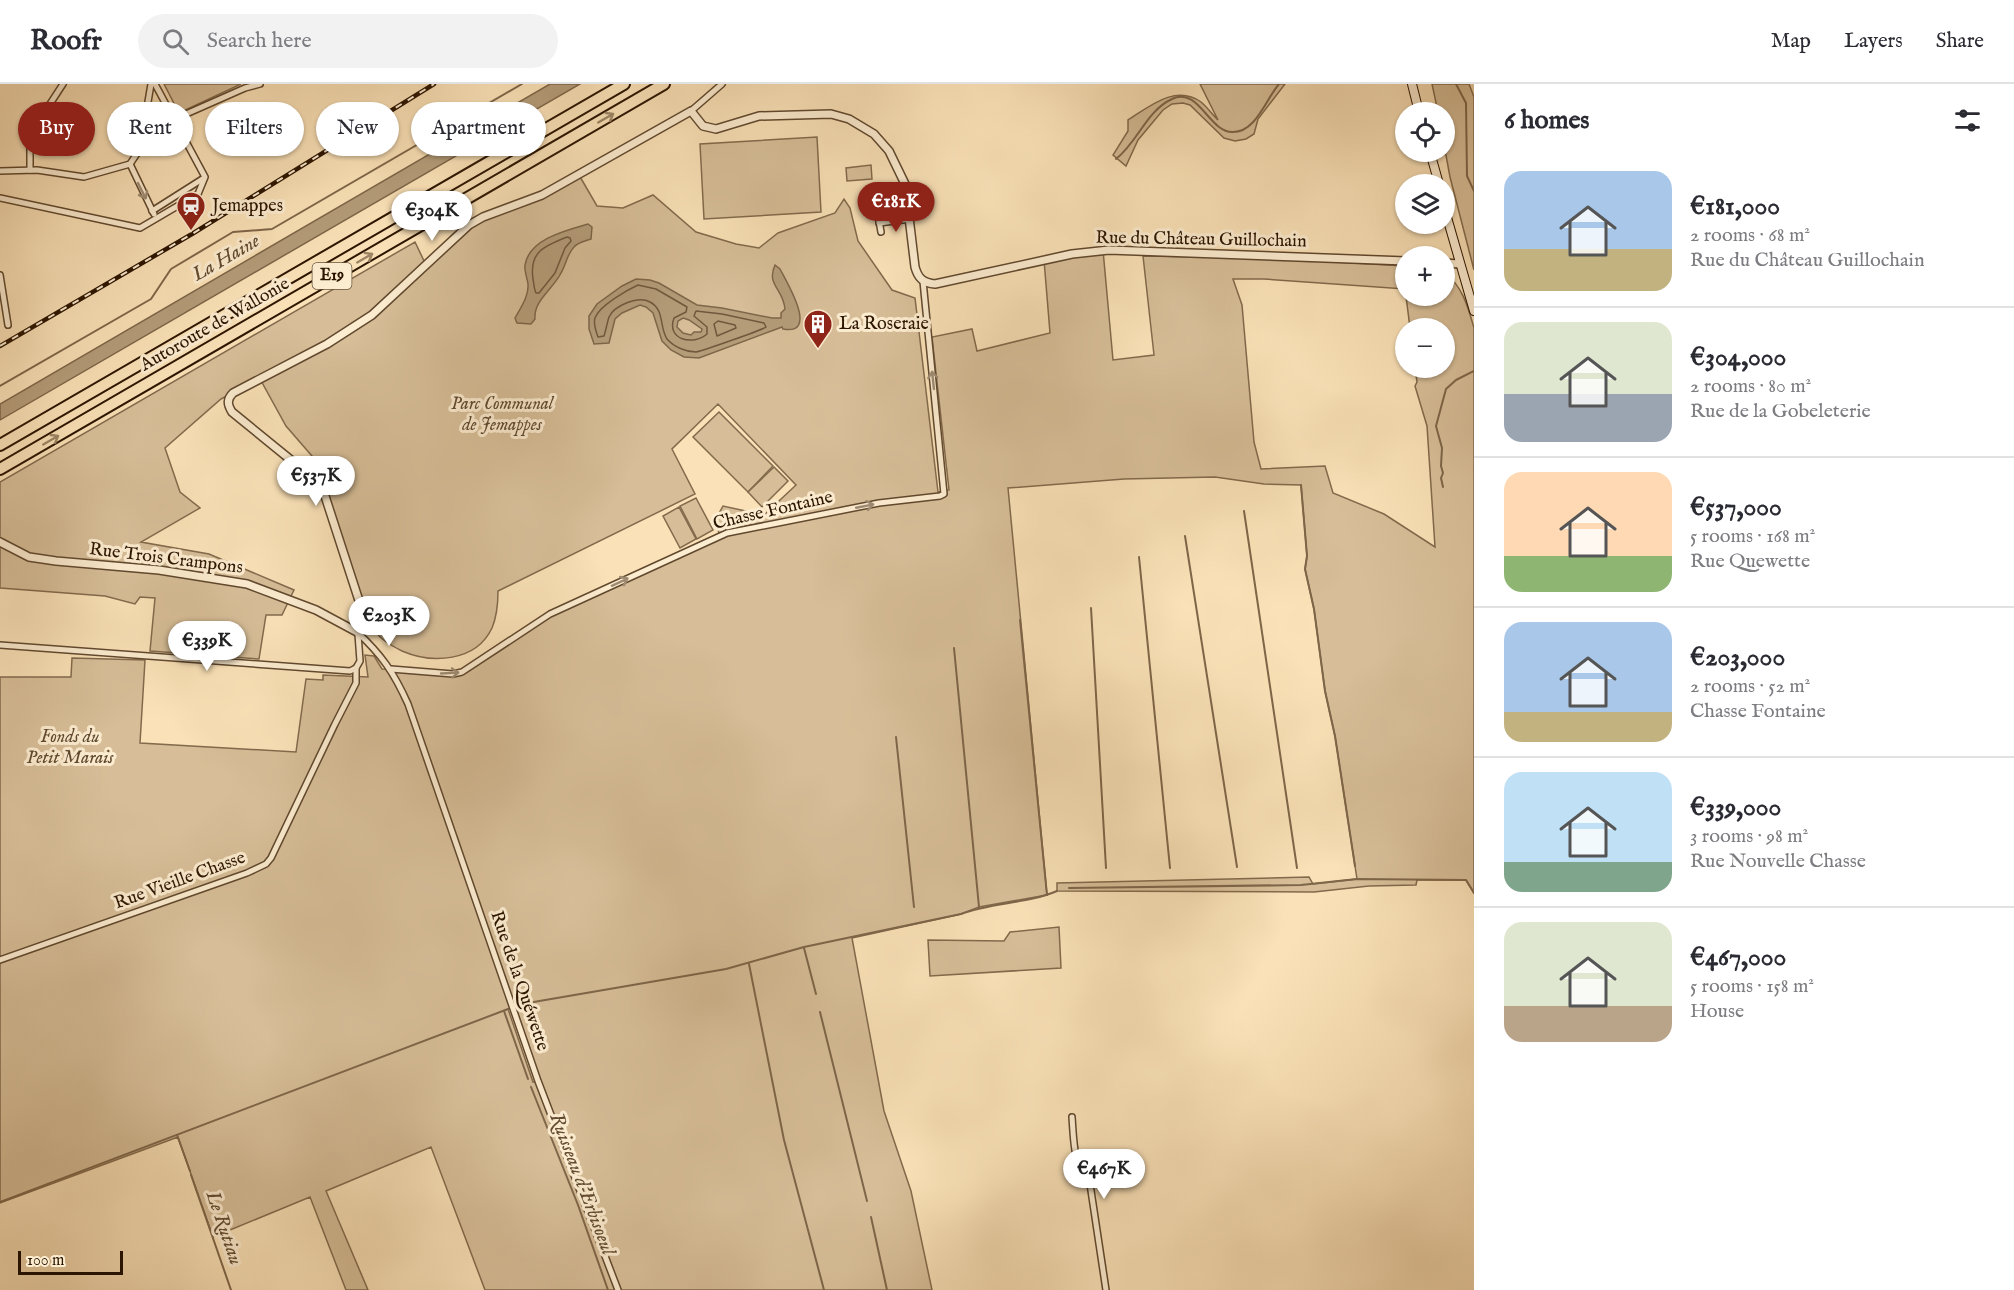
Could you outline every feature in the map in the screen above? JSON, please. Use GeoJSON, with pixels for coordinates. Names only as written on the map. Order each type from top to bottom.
{"type":"FeatureCollection","features":[{"type":"Feature","properties":{"kind":"highway","name":"Autoroute de Wallonie"},"geometry":{"type":"LineString","coordinates":[[0,445],[624,84]]}},
{"type":"Feature","properties":{"kind":"highway","name":"Autoroute de Wallonie"},"geometry":{"type":"LineString","coordinates":[[0,469],[664,84]]}},
{"type":"Feature","properties":{"kind":"main road"},"geometry":{"type":"LineString","coordinates":[[1412,84],[1416,102]]}},
{"type":"Feature","properties":{"kind":"main road"},"geometry":{"type":"LineString","coordinates":[[1452,234],[1474,311]]}},
{"type":"Feature","properties":{"kind":"street"},"geometry":{"type":"LineString","coordinates":[[30,170],[30,143],[37,124],[63,84]]}},
{"type":"Feature","properties":{"kind":"street"},"geometry":{"type":"LineString","coordinates":[[153,84],[163,102]]}},
{"type":"Feature","properties":{"kind":"street"},"geometry":{"type":"LineString","coordinates":[[149,102],[153,84]]}},
{"type":"Feature","properties":{"kind":"street"},"geometry":{"type":"LineString","coordinates":[[193,112],[260,84]]}},
{"type":"Feature","properties":{"kind":"street"},"geometry":{"type":"LineString","coordinates":[[357,632],[363,620],[363,613],[321,488],[313,478],[232,412],[228,402],[233,393],[327,344],[372,315],[469,225],[483,217],[542,195],[691,111],[722,84]]}},
{"type":"Feature","properties":{"kind":"street"},"geometry":{"type":"LineString","coordinates":[[691,111],[703,126],[716,129],[767,115],[831,114],[849,120],[874,134],[889,151],[905,184],[915,267],[923,281]]}},
{"type":"Feature","properties":{"kind":"street"},"geometry":{"type":"LineString","coordinates":[[0,171],[30,170],[84,177],[129,164],[135,156]]}},
{"type":"Feature","properties":{"kind":"street"},"geometry":{"type":"LineString","coordinates":[[193,156],[205,177]]}},
{"type":"Feature","properties":{"kind":"street"},"geometry":{"type":"LineString","coordinates":[[129,164],[156,218]]}},
{"type":"Feature","properties":{"kind":"street"},"geometry":{"type":"LineString","coordinates":[[153,211],[205,177]]}},
{"type":"Feature","properties":{"kind":"street"},"geometry":{"type":"LineString","coordinates":[[0,198],[140,228],[198,194],[205,177]]}},
{"type":"Feature","properties":{"kind":"street"},"geometry":{"type":"LineString","coordinates":[[878,215],[881,232]]}},
{"type":"Feature","properties":{"kind":"street"},"geometry":{"type":"LineString","coordinates":[[879,223],[910,219]]}},
{"type":"Feature","properties":{"kind":"street","name":"Rue du Château Guillochain"},"geometry":{"type":"LineString","coordinates":[[923,281],[935,284],[1072,254],[1109,250],[1395,261]]}},
{"type":"Feature","properties":{"kind":"street"},"geometry":{"type":"LineString","coordinates":[[1455,264],[1460,264]]}},
{"type":"Feature","properties":{"kind":"street"},"geometry":{"type":"LineString","coordinates":[[0,275],[8,325]]}},
{"type":"Feature","properties":{"kind":"street","name":"Chasse Fontaine"},"geometry":{"type":"LineString","coordinates":[[391,669],[453,674],[462,672],[550,614],[727,533],[879,503],[940,496],[944,491],[923,281]]}},
{"type":"Feature","properties":{"kind":"street","name":"Rue Trois Crampons"},"geometry":{"type":"LineString","coordinates":[[0,542],[29,556],[56,561],[159,570],[248,584],[316,610],[357,632]]}},
{"type":"Feature","properties":{"kind":"street","name":"Rue de la Quéwette"},"geometry":{"type":"LineString","coordinates":[[357,632],[378,652],[398,680],[415,723],[538,1081],[618,1290]]}},
{"type":"Feature","properties":{"kind":"street","name":"Rue Vieille Chasse"},"geometry":{"type":"LineString","coordinates":[[0,960],[266,864],[272,858],[334,724],[356,683],[356,668],[360,661],[357,632]]}},
{"type":"Feature","properties":{"kind":"street"},"geometry":{"type":"LineString","coordinates":[[0,645],[350,671],[356,668]]}},
{"type":"Feature","properties":{"kind":"street"},"geometry":{"type":"LineString","coordinates":[[1072,1117],[1075,1157],[1081,1173],[1090,1184],[1106,1290]]}},
{"type":"Feature","properties":{"kind":"green space"},"geometry":{"type":"Polygon","coordinates":[[[164,84],[241,84],[193,106],[193,102],[173,102],[164,84]]]}},
{"type":"Feature","properties":{"kind":"green space"},"geometry":{"type":"Polygon","coordinates":[[[1200,84],[1285,84],[1258,119],[1254,134],[1246,139],[1235,141],[1224,138],[1190,105],[1172,104],[1163,110],[1138,140],[1126,166],[1113,155],[1128,131],[1128,120],[1163,99],[1182,95],[1192,97],[1201,102],[1218,120],[1200,84]]]}},
{"type":"Feature","properties":{"kind":"green space"},"geometry":{"type":"Polygon","coordinates":[[[1432,84],[1469,84],[1474,97],[1474,270],[1455,196],[1455,174],[1449,174],[1447,162],[1455,162],[1455,102],[1436,102],[1432,84]]]}},
{"type":"Feature","properties":{"kind":"green space"},"geometry":{"type":"Polygon","coordinates":[[[817,137],[821,212],[704,219],[700,144],[817,137]]]}},
{"type":"Feature","properties":{"kind":"green space"},"geometry":{"type":"Polygon","coordinates":[[[871,165],[872,179],[847,181],[846,168],[871,165]]]}},
{"type":"Feature","properties":{"kind":"green space"},"geometry":{"type":"Polygon","coordinates":[[[579,175],[597,206],[623,208],[653,195],[696,232],[759,248],[778,233],[835,213],[844,199],[850,208],[858,241],[892,290],[915,298],[938,492],[949,490],[932,337],[972,329],[977,351],[1050,333],[1044,260],[1103,250],[1113,360],[1154,355],[1143,256],[1265,258],[1395,265],[1395,288],[1233,279],[1242,305],[1254,442],[1261,469],[1325,466],[1333,493],[1384,514],[1435,547],[1427,426],[1415,386],[1416,378],[1455,378],[1455,318],[1409,318],[1407,306],[1455,306],[1455,284],[1461,291],[1474,328],[1474,893],[1466,880],[1417,880],[1416,885],[1369,886],[1314,892],[1057,891],[1057,883],[1309,877],[1313,884],[1357,879],[1335,736],[1325,691],[1314,609],[1305,569],[1307,556],[1301,485],[1264,484],[1215,477],[1124,479],[1008,488],[1047,895],[979,907],[961,914],[852,938],[884,1111],[911,1191],[932,1290],[485,1290],[431,1147],[326,1191],[368,1290],[346,1290],[310,1197],[213,1237],[178,1137],[0,1203],[0,677],[71,677],[72,658],[145,660],[140,743],[296,752],[306,679],[323,680],[323,675],[368,677],[365,655],[374,656],[382,669],[462,672],[550,614],[719,536],[717,517],[723,506],[764,515],[796,485],[718,404],[672,449],[695,494],[498,591],[495,619],[485,639],[464,654],[426,658],[402,651],[388,643],[378,635],[363,613],[325,496],[313,478],[318,463],[286,426],[260,379],[221,399],[165,448],[180,492],[200,508],[141,542],[209,554],[294,590],[282,615],[266,615],[259,659],[150,651],[155,598],[140,597],[135,604],[105,596],[0,588],[0,482],[415,242],[426,265],[372,317],[470,227],[579,175]],[[512,1007],[508,1009],[533,1082],[537,1081],[512,1007]]]}},
{"type":"Feature","properties":{"kind":"green space"},"geometry":{"type":"Polygon","coordinates":[[[719,412],[773,466],[748,492],[693,437],[719,412]]]}},
{"type":"Feature","properties":{"kind":"green space"},"geometry":{"type":"Polygon","coordinates":[[[774,467],[788,481],[762,507],[748,492],[774,467]]]}},
{"type":"Feature","properties":{"kind":"green space"},"geometry":{"type":"Polygon","coordinates":[[[696,498],[713,530],[697,539],[680,506],[696,498]]]}},
{"type":"Feature","properties":{"kind":"green space"},"geometry":{"type":"Polygon","coordinates":[[[679,507],[696,539],[680,548],[663,516],[679,507]]]}},
{"type":"Feature","properties":{"kind":"green space"},"geometry":{"type":"Polygon","coordinates":[[[1059,927],[1061,968],[930,976],[928,940],[1004,941],[1010,932],[1059,927]]]}},
{"type":"Feature","properties":{"kind":"water"},"geometry":{"type":"Polygon","coordinates":[[[550,84],[580,84],[546,104],[519,102],[550,84]]]}},
{"type":"Feature","properties":{"kind":"water"},"geometry":{"type":"Polygon","coordinates":[[[426,156],[456,156],[0,420],[0,404],[426,156]]]}},
{"type":"Feature","properties":{"kind":"water"},"geometry":{"type":"Polygon","coordinates":[[[588,224],[592,227],[591,239],[578,244],[572,250],[558,279],[537,306],[535,319],[531,324],[517,323],[515,318],[528,288],[525,267],[528,256],[534,248],[550,237],[588,224]]]}},
{"type":"Feature","properties":{"kind":"water"},"geometry":{"type":"Polygon","coordinates":[[[775,265],[780,269],[798,306],[799,324],[794,329],[783,329],[782,327],[699,358],[684,357],[671,350],[662,341],[653,313],[640,305],[622,313],[615,319],[609,343],[594,344],[589,329],[589,316],[597,304],[636,279],[659,283],[697,305],[781,318],[781,313],[785,309],[784,302],[772,277],[775,265]],[[683,318],[678,321],[677,327],[683,333],[691,335],[694,332],[701,332],[702,329],[683,318]]]}},
{"type":"Feature","properties":{"kind":"waterway","name":"La Haine"},"geometry":{"type":"LineString","coordinates":[[0,386],[151,299],[171,269],[233,232],[272,229],[522,84]]}},
{"type":"Feature","properties":{"kind":"waterway"},"geometry":{"type":"LineString","coordinates":[[1116,159],[1155,111],[1172,99],[1181,97],[1190,99],[1217,125],[1225,130],[1241,131],[1260,114],[1279,84]]}},
{"type":"Feature","properties":{"kind":"waterway"},"geometry":{"type":"LineString","coordinates":[[1456,84],[1466,103],[1467,176],[1474,191]]}},
{"type":"Feature","properties":{"kind":"waterway"},"geometry":{"type":"LineString","coordinates":[[1443,487],[1442,448],[1436,426],[1446,389],[1456,380],[1474,371]]}},
{"type":"Feature","properties":{"kind":"waterway"},"geometry":{"type":"LineString","coordinates":[[1301,485],[1307,556],[1305,569],[1314,609],[1325,691],[1335,736],[1355,866]]}},
{"type":"Feature","properties":{"kind":"waterway"},"geometry":{"type":"LineString","coordinates":[[1244,511],[1297,868]]}},
{"type":"Feature","properties":{"kind":"waterway"},"geometry":{"type":"LineString","coordinates":[[1185,536],[1237,867]]}},
{"type":"Feature","properties":{"kind":"waterway"},"geometry":{"type":"LineString","coordinates":[[1139,557],[1170,868]]}},
{"type":"Feature","properties":{"kind":"waterway"},"geometry":{"type":"LineString","coordinates":[[1091,608],[1106,868]]}},
{"type":"Feature","properties":{"kind":"waterway"},"geometry":{"type":"LineString","coordinates":[[1020,620],[1047,895]]}},
{"type":"Feature","properties":{"kind":"waterway"},"geometry":{"type":"LineString","coordinates":[[954,648],[979,907]]}},
{"type":"Feature","properties":{"kind":"waterway"},"geometry":{"type":"LineString","coordinates":[[896,737],[914,907]]}},
{"type":"Feature","properties":{"kind":"waterway"},"geometry":{"type":"LineString","coordinates":[[1069,888],[1301,885],[1357,879],[1466,880],[1474,893]]}},
{"type":"Feature","properties":{"kind":"waterway"},"geometry":{"type":"LineString","coordinates":[[522,1004],[726,969],[804,947],[1034,898],[1057,891]]}},
{"type":"Feature","properties":{"kind":"waterway"},"geometry":{"type":"LineString","coordinates":[[804,948],[816,994]]}},
{"type":"Feature","properties":{"kind":"waterway"},"geometry":{"type":"LineString","coordinates":[[749,964],[784,1140],[824,1290]]}},
{"type":"Feature","properties":{"kind":"waterway"},"geometry":{"type":"LineString","coordinates":[[0,1202],[508,1009]]}},
{"type":"Feature","properties":{"kind":"waterway","name":"Ruisseau d'Erbisoeul"},"geometry":{"type":"LineString","coordinates":[[504,1011],[528,1079]]}},
{"type":"Feature","properties":{"kind":"waterway"},"geometry":{"type":"LineString","coordinates":[[820,1012],[867,1201]]}},
{"type":"Feature","properties":{"kind":"waterway","name":"Ruisseau d'Erbisoeul"},"geometry":{"type":"LineString","coordinates":[[531,1087],[578,1205],[608,1290]]}},
{"type":"Feature","properties":{"kind":"waterway","name":"Le Rutiau"},"geometry":{"type":"LineString","coordinates":[[177,1135],[190,1171]]}},
{"type":"Feature","properties":{"kind":"waterway","name":"Le Rutiau"},"geometry":{"type":"LineString","coordinates":[[191,1175],[231,1290]]}},
{"type":"Feature","properties":{"kind":"waterway"},"geometry":{"type":"LineString","coordinates":[[871,1217],[887,1290]]}},
{"type":"Feature","properties":{"kind":"railway"},"geometry":{"type":"LineString","coordinates":[[0,346],[192,234],[434,84]]}},
{"type":"Feature","properties":{"kind":"place","name":"Jemappes"},"geometry":{"type":"Point","coordinates":[191,232]}},
{"type":"Feature","properties":{"kind":"place","name":"La Roseraie"},"geometry":{"type":"Point","coordinates":[818,350]}},
{"type":"Feature","properties":{"kind":"park label","name":"Parc Communal de Jemappes"},"geometry":{"type":"Point","coordinates":[502,414]}},
{"type":"Feature","properties":{"kind":"park label","name":"Fonds du Petit Marais"},"geometry":{"type":"Point","coordinates":[70,747]}}]}
